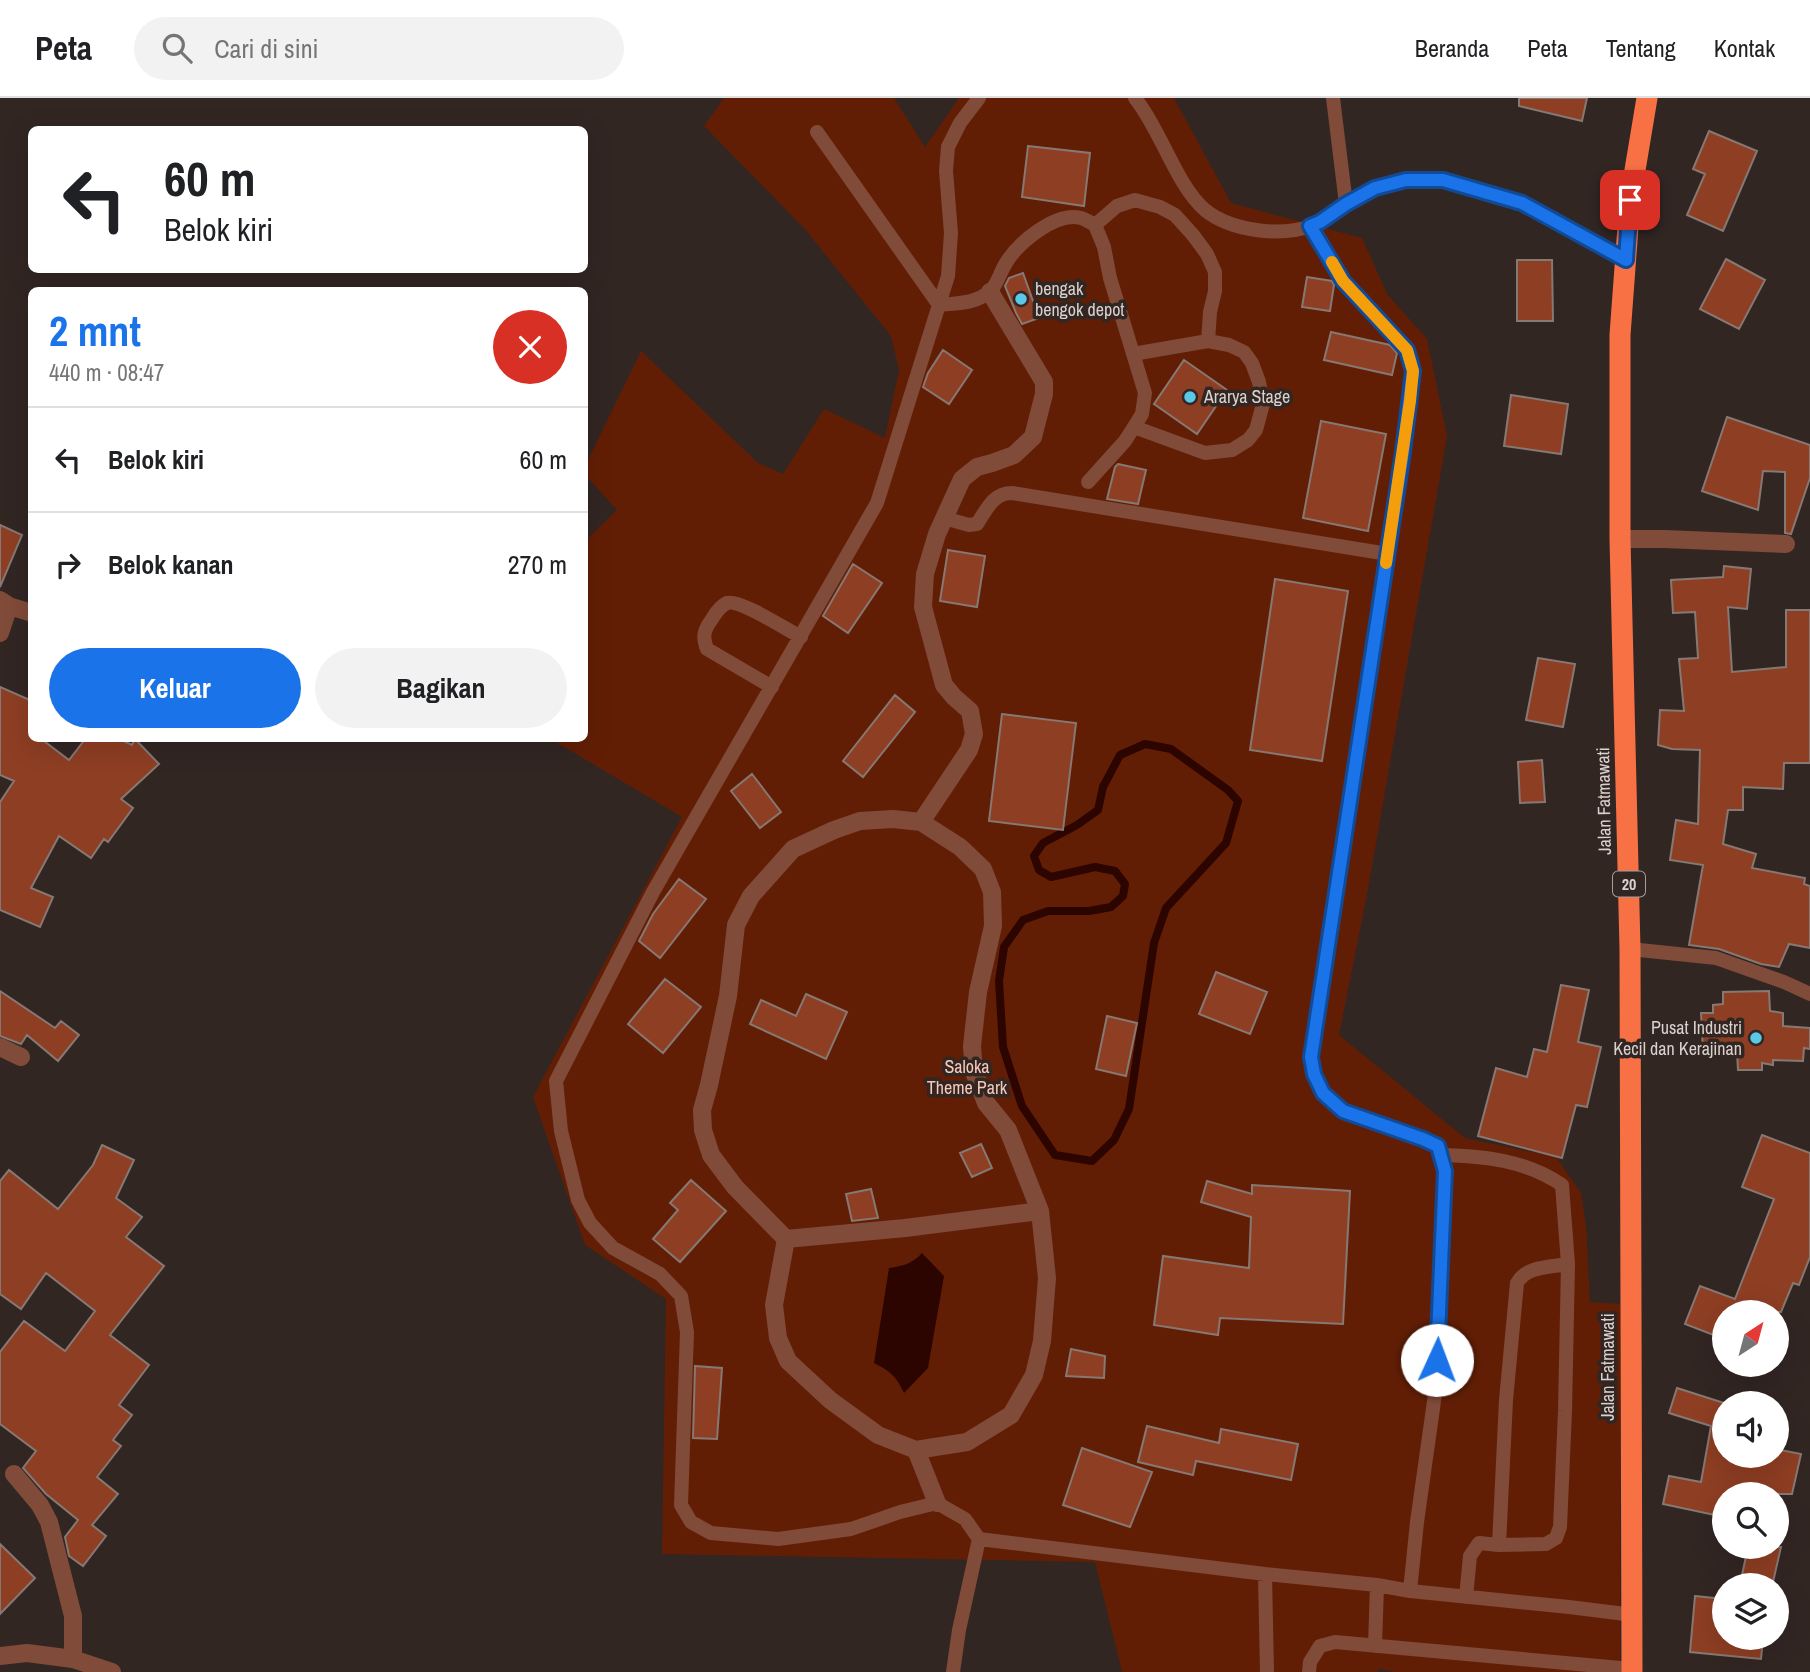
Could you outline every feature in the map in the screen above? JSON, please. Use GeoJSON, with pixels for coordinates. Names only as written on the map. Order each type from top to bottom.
{"type":"FeatureCollection","features":[{"type":"Feature","properties":{"kind":"highway","name":"Jalan Fatmawati"},"geometry":{"type":"LineString","coordinates":[[1632,1670],[1630,948],[1620,539],[1620,335],[1630,200],[1647,98]]}},
{"type":"Feature","properties":{"kind":"street"},"geometry":{"type":"LineString","coordinates":[[921,822],[969,750],[974,734],[970,711],[944,685],[923,607],[925,574],[937,534],[962,478],[977,467],[1014,455],[1033,437],[1045,394],[1044,382],[990,292]]}},
{"type":"Feature","properties":{"kind":"street"},"geometry":{"type":"LineString","coordinates":[[1620,539],[1786,544]]}},
{"type":"Feature","properties":{"kind":"street"},"geometry":{"type":"LineString","coordinates":[[0,633],[4,603],[28,612]]}},
{"type":"Feature","properties":{"kind":"street"},"geometry":{"type":"LineString","coordinates":[[786,1238],[774,1305],[778,1338],[788,1361],[830,1400],[878,1435],[916,1450],[967,1442],[1011,1415],[1034,1375],[1042,1341],[1047,1278],[1040,1211],[1008,1130],[986,1102],[974,1072],[972,1046],[978,992],[993,926],[992,892],[983,869],[960,847],[921,822],[893,819],[860,821],[793,849],[751,896],[736,925],[728,996],[702,1110],[703,1130],[711,1155],[735,1187],[786,1238],[892,1229],[1040,1211]]}},
{"type":"Feature","properties":{"kind":"street"},"geometry":{"type":"LineString","coordinates":[[0,1047],[21,1057]]}},
{"type":"Feature","properties":{"kind":"street"},"geometry":{"type":"LineString","coordinates":[[916,1450],[937,1503]]}},
{"type":"Feature","properties":{"kind":"street"},"geometry":{"type":"LineString","coordinates":[[14,1474],[40,1505],[49,1522],[73,1616],[73,1658]]}},
{"type":"Feature","properties":{"kind":"street"},"geometry":{"type":"LineString","coordinates":[[0,1656],[27,1653],[73,1658],[112,1672]]}},
{"type":"Feature","properties":{"kind":"lane"},"geometry":{"type":"LineString","coordinates":[[953,1672],[959,1630],[979,1539],[965,1519],[937,1503],[851,1529],[778,1539],[710,1533],[691,1522],[681,1505],[687,1332],[681,1296],[660,1274],[613,1248],[590,1223],[578,1200],[561,1131],[556,1081],[653,892],[877,503],[948,276],[951,233],[948,147],[960,123],[979,98]]}},
{"type":"Feature","properties":{"kind":"lane"},"geometry":{"type":"LineString","coordinates":[[1135,98],[1149,116],[1192,195],[1206,211],[1244,228],[1284,232],[1310,226],[1375,188],[1406,180],[1443,180],[1522,203],[1626,260]]}},
{"type":"Feature","properties":{"kind":"lane"},"geometry":{"type":"LineString","coordinates":[[1333,98],[1346,204]]}},
{"type":"Feature","properties":{"kind":"lane"},"geometry":{"type":"LineString","coordinates":[[817,132],[939,305]]}},
{"type":"Feature","properties":{"kind":"lane"},"geometry":{"type":"LineString","coordinates":[[1095,225],[1117,206],[1135,200],[1160,207],[1175,215],[1200,244],[1215,272],[1208,341]]}},
{"type":"Feature","properties":{"kind":"lane"},"geometry":{"type":"LineString","coordinates":[[939,305],[972,302],[990,292],[1006,262],[1031,236],[1057,220],[1079,217],[1095,225],[1104,247],[1110,278],[1145,393],[1142,414],[1134,427],[1088,482]]}},
{"type":"Feature","properties":{"kind":"lane"},"geometry":{"type":"LineString","coordinates":[[1310,226],[1343,281],[1407,350],[1413,371],[1388,554],[1311,1057],[1314,1074],[1323,1093],[1343,1111],[1438,1146],[1445,1171],[1436,1387],[1410,1591]]}},
{"type":"Feature","properties":{"kind":"lane"},"geometry":{"type":"LineString","coordinates":[[1133,354],[1208,341],[1229,345],[1244,352],[1252,363],[1263,404],[1256,430],[1248,440],[1232,450],[1205,453],[1134,427]]}},
{"type":"Feature","properties":{"kind":"lane"},"geometry":{"type":"LineString","coordinates":[[944,518],[969,525],[977,524],[995,497],[1012,493],[1388,554]]}},
{"type":"Feature","properties":{"kind":"lane"},"geometry":{"type":"LineString","coordinates":[[772,687],[708,649],[704,630],[718,610],[727,603],[739,603],[801,637]]}},
{"type":"Feature","properties":{"kind":"lane"},"geometry":{"type":"LineString","coordinates":[[1630,948],[1716,958],[1810,994]]}},
{"type":"Feature","properties":{"kind":"lane"},"geometry":{"type":"LineString","coordinates":[[1441,1155],[1505,1160],[1548,1176],[1562,1185],[1568,1264],[1560,1527],[1556,1538],[1546,1544],[1479,1543],[1470,1556],[1466,1597]]}},
{"type":"Feature","properties":{"kind":"lane"},"geometry":{"type":"LineString","coordinates":[[1499,1545],[1506,1400],[1517,1283],[1521,1275],[1530,1270],[1568,1264]]}},
{"type":"Feature","properties":{"kind":"lane"},"geometry":{"type":"LineString","coordinates":[[979,1539],[1633,1615]]}},
{"type":"Feature","properties":{"kind":"lane"},"geometry":{"type":"LineString","coordinates":[[1265,1574],[1267,1672]]}},
{"type":"Feature","properties":{"kind":"lane"},"geometry":{"type":"LineString","coordinates":[[1375,1646],[1377,1585]]}},
{"type":"Feature","properties":{"kind":"lane"},"geometry":{"type":"LineString","coordinates":[[1309,1672],[1310,1662],[1320,1646],[1335,1642],[1632,1670]]}},
{"type":"Feature","properties":{"kind":"green space","name":"Saloka Theme Park"},"geometry":{"type":"Polygon","coordinates":[[[724,98],[894,98],[925,147],[959,98],[1174,98],[1231,203],[1362,238],[1387,294],[1427,339],[1447,436],[1368,889],[1339,1035],[1465,1138],[1556,1157],[1581,1193],[1586,1226],[1590,1302],[1620,1304],[1620,1672],[1396,1672],[1378,1669],[1377,1672],[1122,1672],[1095,1562],[662,1554],[666,1299],[585,1245],[533,1097],[682,817],[556,742],[588,742],[588,538],[617,510],[588,478],[588,460],[641,351],[758,463],[783,474],[824,409],[885,438],[899,370],[891,336],[804,228],[704,126],[724,98]]]}},
{"type":"Feature","properties":{"kind":"shaded area"},"geometry":{"type":"Polygon","coordinates":[[[922,1253],[944,1276],[928,1368],[904,1393],[892,1375],[874,1363],[889,1268],[907,1264],[922,1253]]]}},
{"type":"Feature","properties":{"kind":"building"},"geometry":{"type":"Polygon","coordinates":[[[1519,98],[1587,98],[1582,121],[1519,106],[1519,98]]]}},
{"type":"Feature","properties":{"kind":"building"},"geometry":{"type":"Polygon","coordinates":[[[1709,131],[1757,151],[1723,231],[1687,215],[1705,174],[1693,169],[1709,131]]]}},
{"type":"Feature","properties":{"kind":"building"},"geometry":{"type":"Polygon","coordinates":[[[1028,146],[1090,153],[1084,206],[1022,197],[1028,146]]]}},
{"type":"Feature","properties":{"kind":"building"},"geometry":{"type":"Polygon","coordinates":[[[1726,259],[1765,280],[1739,329],[1700,309],[1726,259]]]}},
{"type":"Feature","properties":{"kind":"building"},"geometry":{"type":"Polygon","coordinates":[[[1517,260],[1552,260],[1553,321],[1517,321],[1517,260]]]}},
{"type":"Feature","properties":{"kind":"building","name":"bengak bengok depot"},"geometry":{"type":"Polygon","coordinates":[[[1023,273],[1039,318],[1022,324],[1005,286],[1009,278],[1023,273]]]}},
{"type":"Feature","properties":{"kind":"building"},"geometry":{"type":"Polygon","coordinates":[[[1307,277],[1332,281],[1334,285],[1330,311],[1302,307],[1307,277]]]}},
{"type":"Feature","properties":{"kind":"building"},"geometry":{"type":"Polygon","coordinates":[[[1331,332],[1390,345],[1397,353],[1392,375],[1324,360],[1331,332]]]}},
{"type":"Feature","properties":{"kind":"building"},"geometry":{"type":"Polygon","coordinates":[[[943,350],[972,370],[949,404],[923,387],[928,373],[943,350]]]}},
{"type":"Feature","properties":{"kind":"building","name":"Ararya Stage"},"geometry":{"type":"Polygon","coordinates":[[[1184,360],[1227,390],[1197,434],[1154,404],[1184,360]]]}},
{"type":"Feature","properties":{"kind":"building"},"geometry":{"type":"Polygon","coordinates":[[[1511,395],[1568,404],[1561,454],[1504,446],[1511,395]]]}},
{"type":"Feature","properties":{"kind":"building"},"geometry":{"type":"Polygon","coordinates":[[[1727,417],[1810,445],[1810,478],[1791,534],[1785,533],[1785,472],[1763,471],[1758,510],[1702,491],[1727,417]]]}},
{"type":"Feature","properties":{"kind":"building"},"geometry":{"type":"Polygon","coordinates":[[[1321,421],[1386,434],[1368,531],[1303,518],[1321,421]]]}},
{"type":"Feature","properties":{"kind":"building"},"geometry":{"type":"Polygon","coordinates":[[[1118,464],[1146,470],[1138,504],[1107,499],[1118,464]]]}},
{"type":"Feature","properties":{"kind":"building"},"geometry":{"type":"Polygon","coordinates":[[[0,525],[22,535],[0,587],[0,525]]]}},
{"type":"Feature","properties":{"kind":"building"},"geometry":{"type":"Polygon","coordinates":[[[948,550],[985,556],[977,607],[940,601],[948,550]]]}},
{"type":"Feature","properties":{"kind":"building"},"geometry":{"type":"Polygon","coordinates":[[[853,564],[882,583],[848,633],[823,616],[853,564]]]}},
{"type":"Feature","properties":{"kind":"building"},"geometry":{"type":"Polygon","coordinates":[[[1724,566],[1751,569],[1747,609],[1728,607],[1732,672],[1786,667],[1786,610],[1810,610],[1810,763],[1784,763],[1783,789],[1743,787],[1743,810],[1728,810],[1723,844],[1756,854],[1752,868],[1805,878],[1804,884],[1810,886],[1810,948],[1789,944],[1779,967],[1761,964],[1719,949],[1689,945],[1703,865],[1670,860],[1676,820],[1698,824],[1700,750],[1672,749],[1658,745],[1660,710],[1684,711],[1679,659],[1698,658],[1695,612],[1673,613],[1671,580],[1723,577],[1724,566]]]}},
{"type":"Feature","properties":{"kind":"building"},"geometry":{"type":"Polygon","coordinates":[[[1275,579],[1348,591],[1322,761],[1250,750],[1275,579]]]}},
{"type":"Feature","properties":{"kind":"building"},"geometry":{"type":"Polygon","coordinates":[[[1538,658],[1575,664],[1563,727],[1526,720],[1538,658]]]}},
{"type":"Feature","properties":{"kind":"building"},"geometry":{"type":"Polygon","coordinates":[[[0,687],[28,699],[28,742],[45,742],[69,760],[83,742],[126,742],[132,745],[138,742],[159,764],[121,799],[133,808],[108,842],[104,839],[91,858],[59,836],[31,888],[53,897],[40,927],[0,910],[0,802],[14,781],[0,775],[0,687]]]}},
{"type":"Feature","properties":{"kind":"building"},"geometry":{"type":"Polygon","coordinates":[[[895,695],[915,712],[863,777],[843,761],[895,695]]]}},
{"type":"Feature","properties":{"kind":"building"},"geometry":{"type":"Polygon","coordinates":[[[1002,714],[1076,723],[1063,830],[989,821],[1002,714]]]}},
{"type":"Feature","properties":{"kind":"building"},"geometry":{"type":"Polygon","coordinates":[[[1542,760],[1545,802],[1520,803],[1518,762],[1542,760]]]}},
{"type":"Feature","properties":{"kind":"building"},"geometry":{"type":"Polygon","coordinates":[[[752,774],[781,812],[760,828],[731,791],[752,774]]]}},
{"type":"Feature","properties":{"kind":"building"},"geometry":{"type":"Polygon","coordinates":[[[679,879],[706,899],[660,958],[639,941],[653,914],[679,879]]]}},
{"type":"Feature","properties":{"kind":"building"},"geometry":{"type":"Polygon","coordinates":[[[1216,972],[1267,992],[1250,1034],[1199,1014],[1216,972]]]}},
{"type":"Feature","properties":{"kind":"building"},"geometry":{"type":"Polygon","coordinates":[[[665,979],[701,1007],[663,1053],[628,1024],[665,979]]]}},
{"type":"Feature","properties":{"kind":"building"},"geometry":{"type":"Polygon","coordinates":[[[1561,985],[1589,990],[1578,1042],[1601,1047],[1587,1107],[1576,1105],[1562,1158],[1478,1136],[1496,1068],[1527,1077],[1534,1049],[1547,1052],[1561,985]]]}},
{"type":"Feature","properties":{"kind":"building"},"geometry":{"type":"Polygon","coordinates":[[[0,991],[55,1028],[61,1021],[79,1035],[58,1061],[27,1035],[21,1044],[0,1036],[0,991]]]}},
{"type":"Feature","properties":{"kind":"building","name":"Pusat Industri Kecil dan Kerajinan"},"geometry":{"type":"Polygon","coordinates":[[[1769,991],[1770,1011],[1783,1013],[1783,1026],[1810,1028],[1810,1049],[1804,1048],[1803,1061],[1773,1060],[1773,1065],[1762,1063],[1762,1070],[1738,1070],[1737,1052],[1703,1051],[1701,1013],[1713,1013],[1713,1005],[1723,1004],[1723,992],[1769,991]]]}},
{"type":"Feature","properties":{"kind":"building"},"geometry":{"type":"Polygon","coordinates":[[[806,994],[847,1012],[826,1059],[750,1024],[761,1000],[796,1016],[806,994]]]}},
{"type":"Feature","properties":{"kind":"building"},"geometry":{"type":"Polygon","coordinates":[[[1107,1016],[1137,1023],[1126,1076],[1096,1069],[1107,1016]]]}},
{"type":"Feature","properties":{"kind":"building"},"geometry":{"type":"Polygon","coordinates":[[[1762,1135],[1810,1153],[1810,1257],[1799,1285],[1793,1283],[1786,1300],[1712,1300],[1712,1334],[1685,1324],[1700,1286],[1735,1299],[1774,1199],[1742,1187],[1762,1135]]]}},
{"type":"Feature","properties":{"kind":"building"},"geometry":{"type":"Polygon","coordinates":[[[981,1144],[992,1168],[972,1177],[960,1153],[981,1144]]]}},
{"type":"Feature","properties":{"kind":"building"},"geometry":{"type":"Polygon","coordinates":[[[102,1145],[134,1160],[116,1198],[142,1217],[126,1237],[164,1266],[110,1335],[149,1365],[119,1405],[132,1415],[113,1440],[121,1446],[97,1477],[118,1494],[92,1525],[106,1536],[83,1566],[69,1556],[65,1537],[78,1520],[46,1494],[23,1468],[36,1451],[0,1424],[0,1352],[24,1321],[65,1351],[95,1311],[46,1273],[21,1309],[0,1294],[0,1181],[9,1170],[58,1209],[93,1165],[102,1145]]]}},
{"type":"Feature","properties":{"kind":"building"},"geometry":{"type":"Polygon","coordinates":[[[691,1180],[726,1211],[680,1262],[653,1239],[678,1210],[670,1203],[691,1180]]]}},
{"type":"Feature","properties":{"kind":"building"},"geometry":{"type":"Polygon","coordinates":[[[1207,1181],[1252,1194],[1252,1185],[1350,1191],[1343,1324],[1220,1318],[1218,1335],[1154,1325],[1163,1256],[1249,1268],[1251,1217],[1201,1202],[1207,1181]]]}},
{"type":"Feature","properties":{"kind":"building"},"geometry":{"type":"Polygon","coordinates":[[[871,1189],[878,1218],[852,1221],[846,1194],[871,1189]]]}},
{"type":"Feature","properties":{"kind":"building"},"geometry":{"type":"Polygon","coordinates":[[[1071,1349],[1105,1356],[1104,1378],[1066,1376],[1071,1349]]]}},
{"type":"Feature","properties":{"kind":"building"},"geometry":{"type":"Polygon","coordinates":[[[695,1366],[722,1368],[717,1439],[693,1438],[695,1366]]]}},
{"type":"Feature","properties":{"kind":"building"},"geometry":{"type":"Polygon","coordinates":[[[1677,1388],[1712,1399],[1712,1468],[1789,1468],[1789,1452],[1801,1454],[1792,1494],[1789,1494],[1789,1482],[1712,1482],[1712,1514],[1663,1504],[1669,1476],[1701,1482],[1711,1426],[1669,1413],[1677,1388]]]}},
{"type":"Feature","properties":{"kind":"building"},"geometry":{"type":"Polygon","coordinates":[[[1147,1426],[1219,1443],[1221,1429],[1298,1444],[1291,1480],[1196,1461],[1193,1475],[1138,1462],[1147,1426]]]}},
{"type":"Feature","properties":{"kind":"building"},"geometry":{"type":"Polygon","coordinates":[[[1082,1448],[1152,1472],[1130,1527],[1063,1505],[1082,1448]]]}},
{"type":"Feature","properties":{"kind":"building"},"geometry":{"type":"Polygon","coordinates":[[[0,1544],[35,1578],[0,1614],[0,1544]]]}},
{"type":"Feature","properties":{"kind":"building"},"geometry":{"type":"Polygon","coordinates":[[[1745,1559],[1778,1559],[1775,1573],[1742,1573],[1745,1559]]]}},
{"type":"Feature","properties":{"kind":"building"},"geometry":{"type":"Polygon","coordinates":[[[1695,1596],[1712,1598],[1712,1650],[1762,1650],[1761,1659],[1690,1652],[1695,1596]]]}},
{"type":"Feature","properties":{"kind":"waterway"},"geometry":{"type":"LineString","coordinates":[[1145,744],[1171,749],[1228,790],[1238,801],[1226,843],[1166,908],[1154,943],[1129,1109],[1114,1140],[1092,1161],[1055,1155],[1022,1106],[1003,1047],[999,981],[1004,947],[1023,920],[1048,911],[1089,911],[1111,907],[1123,896],[1125,884],[1115,871],[1095,867],[1051,877],[1039,870],[1034,856],[1043,843],[1098,810],[1103,787],[1120,755],[1145,744]]}},
{"type":"Feature","properties":{"kind":"slow traffic"},"geometry":{"type":"LineString","coordinates":[[1332,262],[1343,281],[1407,350],[1413,371],[1386,563]]}},
{"type":"Feature","properties":{"kind":"place","name":"bengak bengok depot"},"geometry":{"type":"Point","coordinates":[1021,299]}},
{"type":"Feature","properties":{"kind":"place","name":"Ararya Stage"},"geometry":{"type":"Point","coordinates":[1190,397]}},
{"type":"Feature","properties":{"kind":"place","name":"Pusat Industri Kecil dan Kerajinan"},"geometry":{"type":"Point","coordinates":[1756,1038]}},
{"type":"Feature","properties":{"kind":"route"},"geometry":{"type":"LineString","coordinates":[[1437,1360],[1445,1171],[1438,1146],[1343,1111],[1323,1093],[1314,1074],[1311,1057],[1413,371],[1407,350],[1343,281],[1310,226],[1375,188],[1406,180],[1443,180],[1522,203],[1626,260],[1630,200]]}}]}
